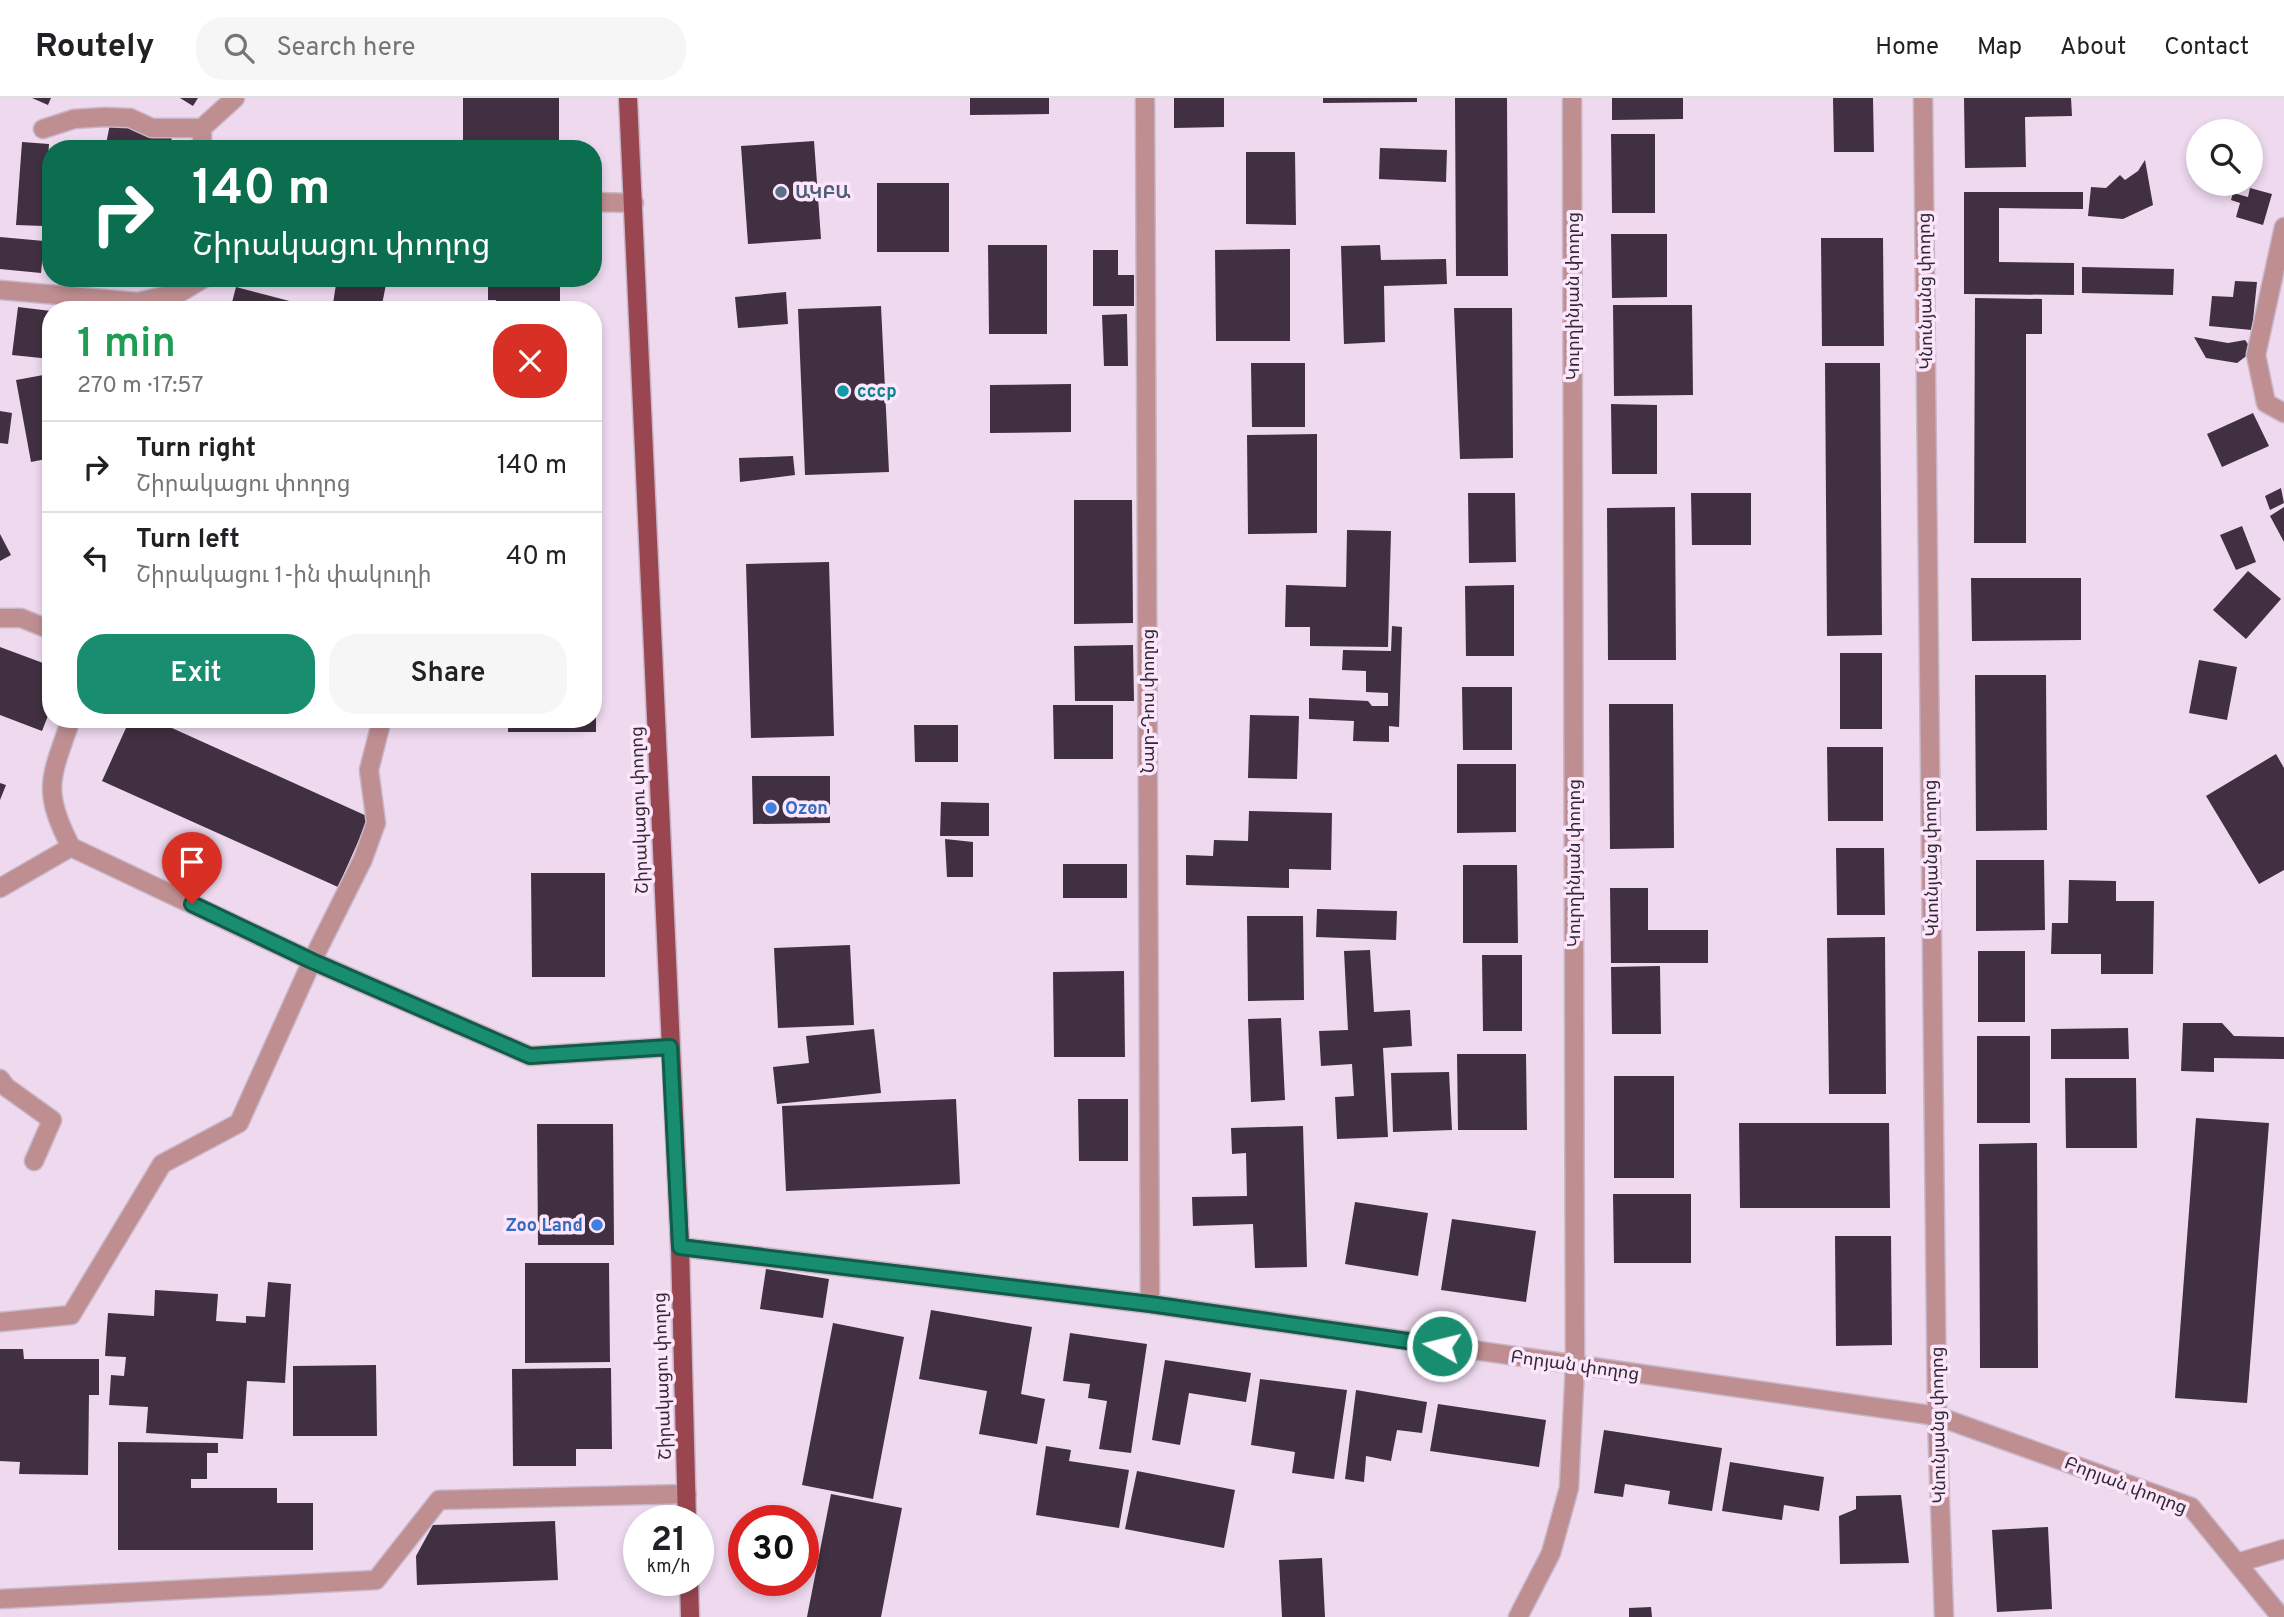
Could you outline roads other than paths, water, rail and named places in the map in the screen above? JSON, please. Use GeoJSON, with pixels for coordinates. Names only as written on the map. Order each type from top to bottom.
{"type":"FeatureCollection","features":[{"type":"Feature","properties":{"kind":"main road","name":"Շիրակացու փողոց"},"geometry":{"type":"LineString","coordinates":[[628,98],[680,1247],[687,1505]]}},
{"type":"Feature","properties":{"kind":"main road"},"geometry":{"type":"LineString","coordinates":[[689,1596],[690,1617]]}},
{"type":"Feature","properties":{"kind":"street"},"geometry":{"type":"LineString","coordinates":[[43,129],[74,119],[105,117],[130,118],[152,128],[202,128],[235,98]]}},
{"type":"Feature","properties":{"kind":"street","name":"Նար-Դոս փողոց"},"geometry":{"type":"LineString","coordinates":[[1145,98],[1150,1304]]}},
{"type":"Feature","properties":{"kind":"street","name":"Կուրղինյան փողոց"},"geometry":{"type":"LineString","coordinates":[[1518,1617],[1552,1553],[1569,1488],[1575,1365],[1572,98]]}},
{"type":"Feature","properties":{"kind":"street","name":"Կնունյանց փողոց"},"geometry":{"type":"LineString","coordinates":[[1923,98],[1937,1416],[1944,1617]]}},
{"type":"Feature","properties":{"kind":"street"},"geometry":{"type":"LineString","coordinates":[[202,128],[202,140]]}},
{"type":"Feature","properties":{"kind":"street"},"geometry":{"type":"LineString","coordinates":[[602,202],[634,203]]}},
{"type":"Feature","properties":{"kind":"street"},"geometry":{"type":"LineString","coordinates":[[2284,227],[2256,355],[2266,402],[2284,413]]}},
{"type":"Feature","properties":{"kind":"street"},"geometry":{"type":"LineString","coordinates":[[142,301],[181,292],[189,287]]}},
{"type":"Feature","properties":{"kind":"street"},"geometry":{"type":"LineString","coordinates":[[0,290],[126,301]]}},
{"type":"Feature","properties":{"kind":"street"},"geometry":{"type":"LineString","coordinates":[[0,618],[21,618],[42,626]]}},
{"type":"Feature","properties":{"kind":"street"},"geometry":{"type":"LineString","coordinates":[[68,728],[51,778],[54,814],[71,847],[312,961],[530,1056],[670,1047]]}},
{"type":"Feature","properties":{"kind":"street"},"geometry":{"type":"LineString","coordinates":[[0,1322],[71,1315],[162,1164],[239,1123],[312,961],[363,859],[376,823],[369,770],[380,728]]}},
{"type":"Feature","properties":{"kind":"street"},"geometry":{"type":"LineString","coordinates":[[0,888],[71,847]]}},
{"type":"Feature","properties":{"kind":"street"},"geometry":{"type":"LineString","coordinates":[[0,1079],[52,1120],[34,1161]]}},
{"type":"Feature","properties":{"kind":"street","name":"Բորյան փողոց"},"geometry":{"type":"LineString","coordinates":[[680,1247],[1150,1304],[1937,1416],[2192,1507],[2281,1617]]}},
{"type":"Feature","properties":{"kind":"street"},"geometry":{"type":"LineString","coordinates":[[0,1599],[376,1580],[439,1500],[687,1494]]}},
{"type":"Feature","properties":{"kind":"street"},"geometry":{"type":"LineString","coordinates":[[2237,1563],[2284,1549]]}},
{"type":"Feature","properties":{"kind":"place","name":"ԱԿԲԱ"},"geometry":{"type":"Point","coordinates":[781,192]}},
{"type":"Feature","properties":{"kind":"place","name":"ссср"},"geometry":{"type":"Point","coordinates":[843,391]}},
{"type":"Feature","properties":{"kind":"place","name":"Ozon"},"geometry":{"type":"Point","coordinates":[771,808]}},
{"type":"Feature","properties":{"kind":"place","name":"Zoo Land"},"geometry":{"type":"Point","coordinates":[597,1225]}}]}
